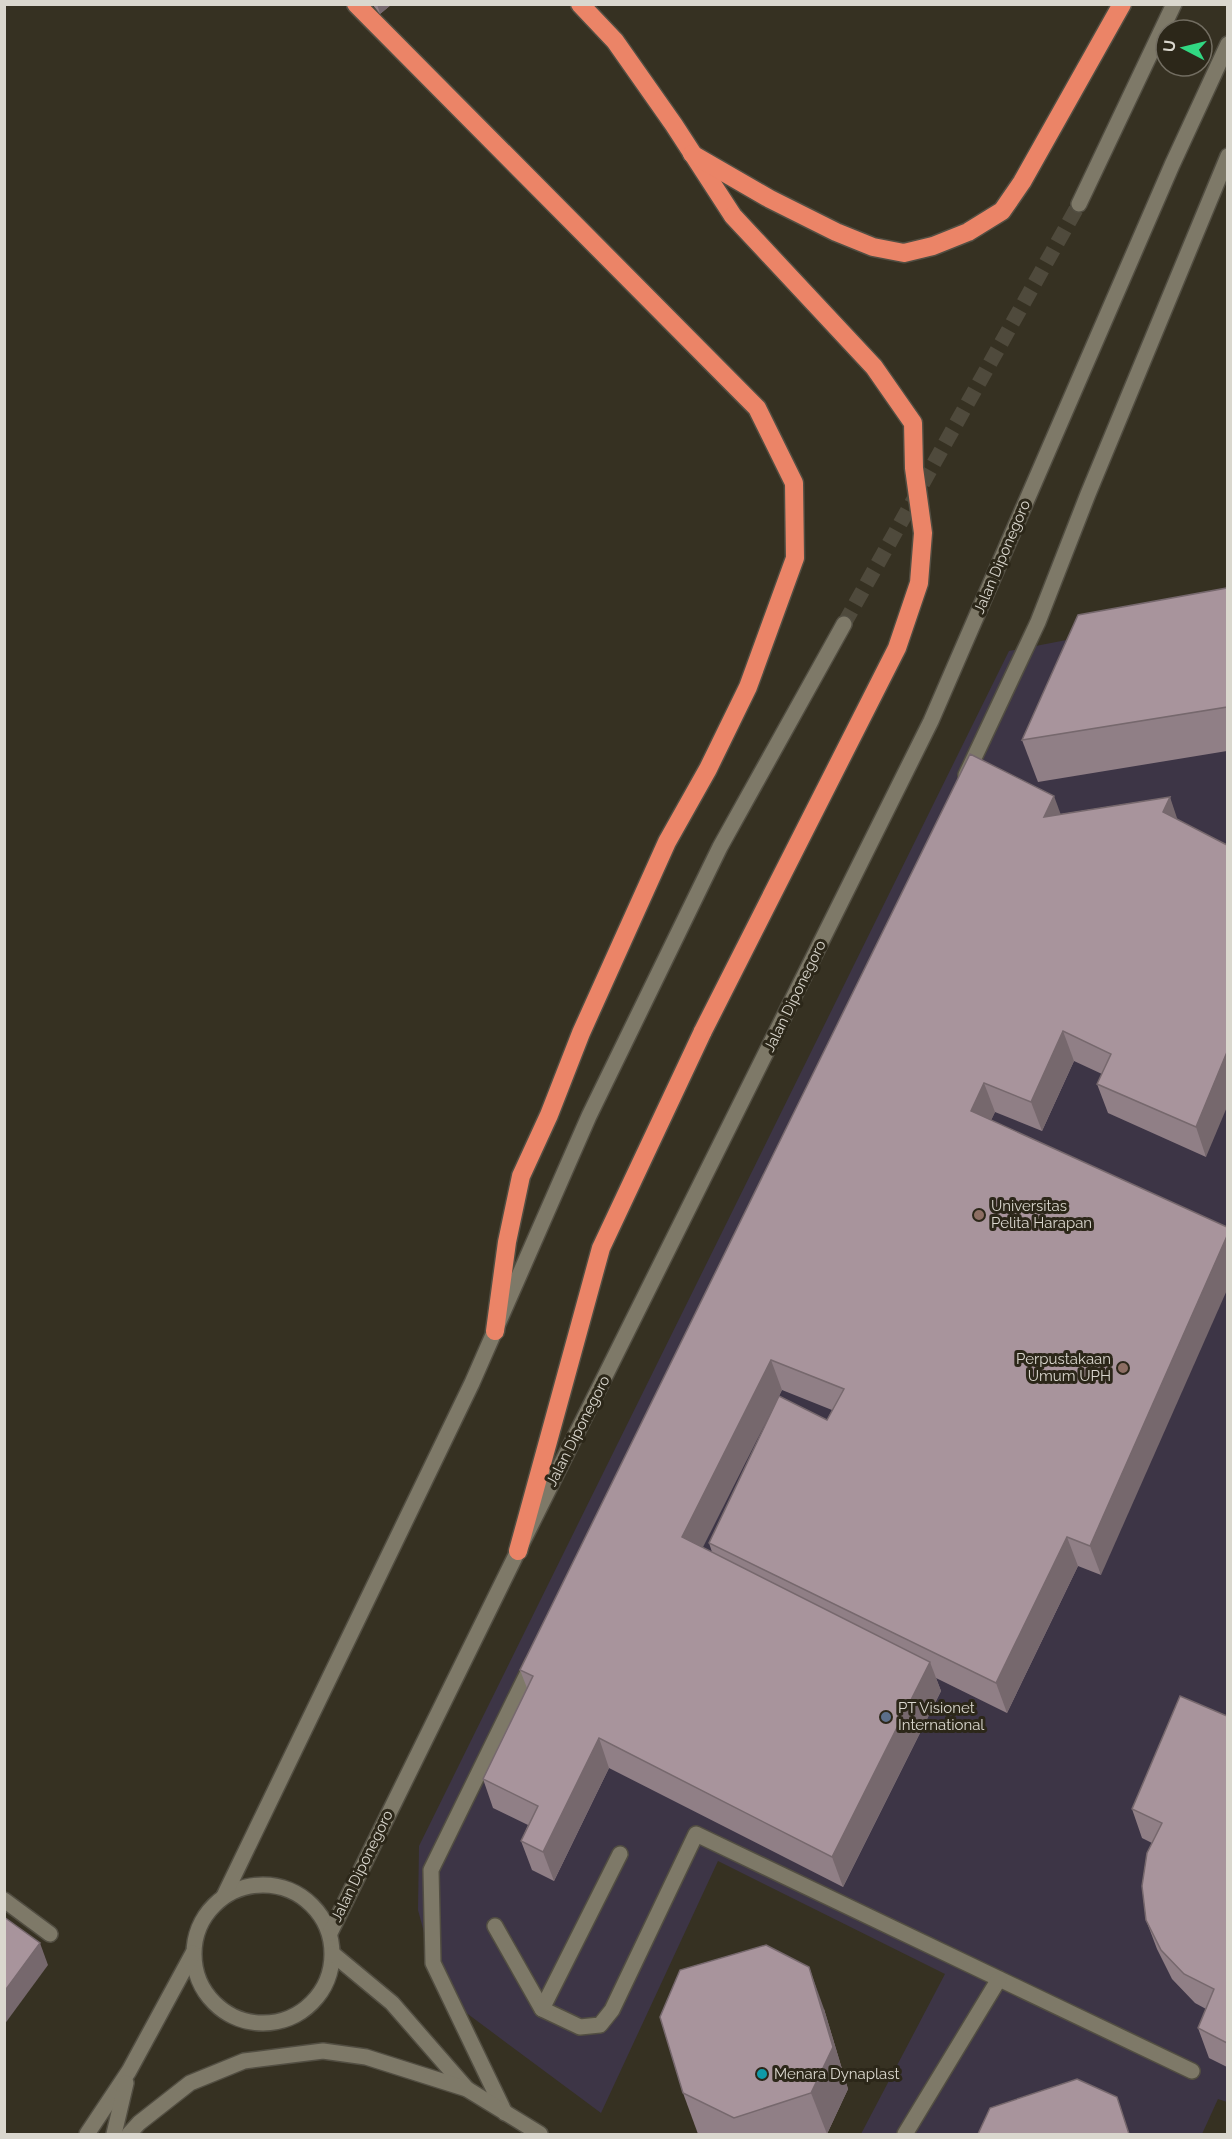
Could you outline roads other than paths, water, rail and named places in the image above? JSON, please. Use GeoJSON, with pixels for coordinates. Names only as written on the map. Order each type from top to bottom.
{"type":"FeatureCollection","features":[{"type":"Feature","properties":{"kind":"highway"},"geometry":{"type":"LineString","coordinates":[[356,4],[757,408],[794,483],[795,558],[748,687],[708,769],[667,842],[581,1033],[549,1115],[521,1176],[507,1242],[495,1331]]}},
{"type":"Feature","properties":{"kind":"highway"},"geometry":{"type":"LineString","coordinates":[[518,1551],[601,1248],[703,1030],[897,648],[919,583],[923,533],[914,468],[913,423],[874,366],[733,216],[615,41],[580,4]]}},
{"type":"Feature","properties":{"kind":"highway"},"geometry":{"type":"LineString","coordinates":[[598,4],[615,41]]}},
{"type":"Feature","properties":{"kind":"highway"},"geometry":{"type":"LineString","coordinates":[[692,154],[770,199],[836,232],[873,247],[904,253],[933,246],[968,232],[1002,211],[1022,182],[1122,4]]}},
{"type":"Feature","properties":{"kind":"street"},"geometry":{"type":"LineString","coordinates":[[1079,204],[1174,4]]}},
{"type":"Feature","properties":{"kind":"street","name":"Jalan Diponegoro"},"geometry":{"type":"LineString","coordinates":[[330,1933],[931,721],[1163,186],[1227,45]]}},
{"type":"Feature","properties":{"kind":"street"},"geometry":{"type":"LineString","coordinates":[[957,792],[1038,622],[1227,156]]}},
{"type":"Feature","properties":{"kind":"street"},"geometry":{"type":"LineString","coordinates":[[224,1896],[467,1394],[589,1116],[720,847],[844,624]]}},
{"type":"Feature","properties":{"kind":"street"},"geometry":{"type":"LineString","coordinates":[[505,2113],[433,1963],[431,1870],[540,1647]]}},
{"type":"Feature","properties":{"kind":"street"},"geometry":{"type":"LineString","coordinates":[[495,1926],[542,2009],[580,2027],[600,2025],[612,2010],[696,1834],[1191,2071]]}},
{"type":"Feature","properties":{"kind":"street"},"geometry":{"type":"LineString","coordinates":[[542,2009],[620,1854]]}},
{"type":"Feature","properties":{"kind":"street"},"geometry":{"type":"LineString","coordinates":[[265,1884],[286,1888],[306,1898],[320,1913],[330,1933],[333,1954],[329,1977],[319,1997],[302,2012],[282,2022],[259,2024],[237,2019],[218,2007],[203,1990],[195,1969],[194,1953],[197,1930],[208,1911],[224,1896],[244,1887],[265,1884]]}},
{"type":"Feature","properties":{"kind":"street"},"geometry":{"type":"LineString","coordinates":[[4,1900],[50,1934]]}},
{"type":"Feature","properties":{"kind":"street"},"geometry":{"type":"LineString","coordinates":[[87,2134],[129,2071],[194,1953]]}},
{"type":"Feature","properties":{"kind":"street"},"geometry":{"type":"LineString","coordinates":[[333,1954],[392,2003],[467,2089]]}},
{"type":"Feature","properties":{"kind":"street"},"geometry":{"type":"LineString","coordinates":[[905,2134],[999,1979]]}},
{"type":"Feature","properties":{"kind":"street"},"geometry":{"type":"LineString","coordinates":[[129,2134],[139,2123],[190,2083],[244,2061],[323,2051],[366,2057],[467,2089],[540,2134]]}},
{"type":"Feature","properties":{"kind":"street"},"geometry":{"type":"LineString","coordinates":[[114,2134],[129,2071]]}},
{"type":"Feature","properties":{"kind":"tunnel"},"geometry":{"type":"LineString","coordinates":[[844,624],[1079,204]]}},
{"type":"Feature","properties":{"kind":"place","name":"Universitas Pelita Harapan"},"geometry":{"type":"Point","coordinates":[979,1215]}},
{"type":"Feature","properties":{"kind":"place","name":"Perpustakaan Umum UPH"},"geometry":{"type":"Point","coordinates":[1123,1368]}},
{"type":"Feature","properties":{"kind":"place","name":"PT Visionet International"},"geometry":{"type":"Point","coordinates":[886,1717]}},
{"type":"Feature","properties":{"kind":"place","name":"Menara Dynaplast"},"geometry":{"type":"Point","coordinates":[762,2074]}}]}
